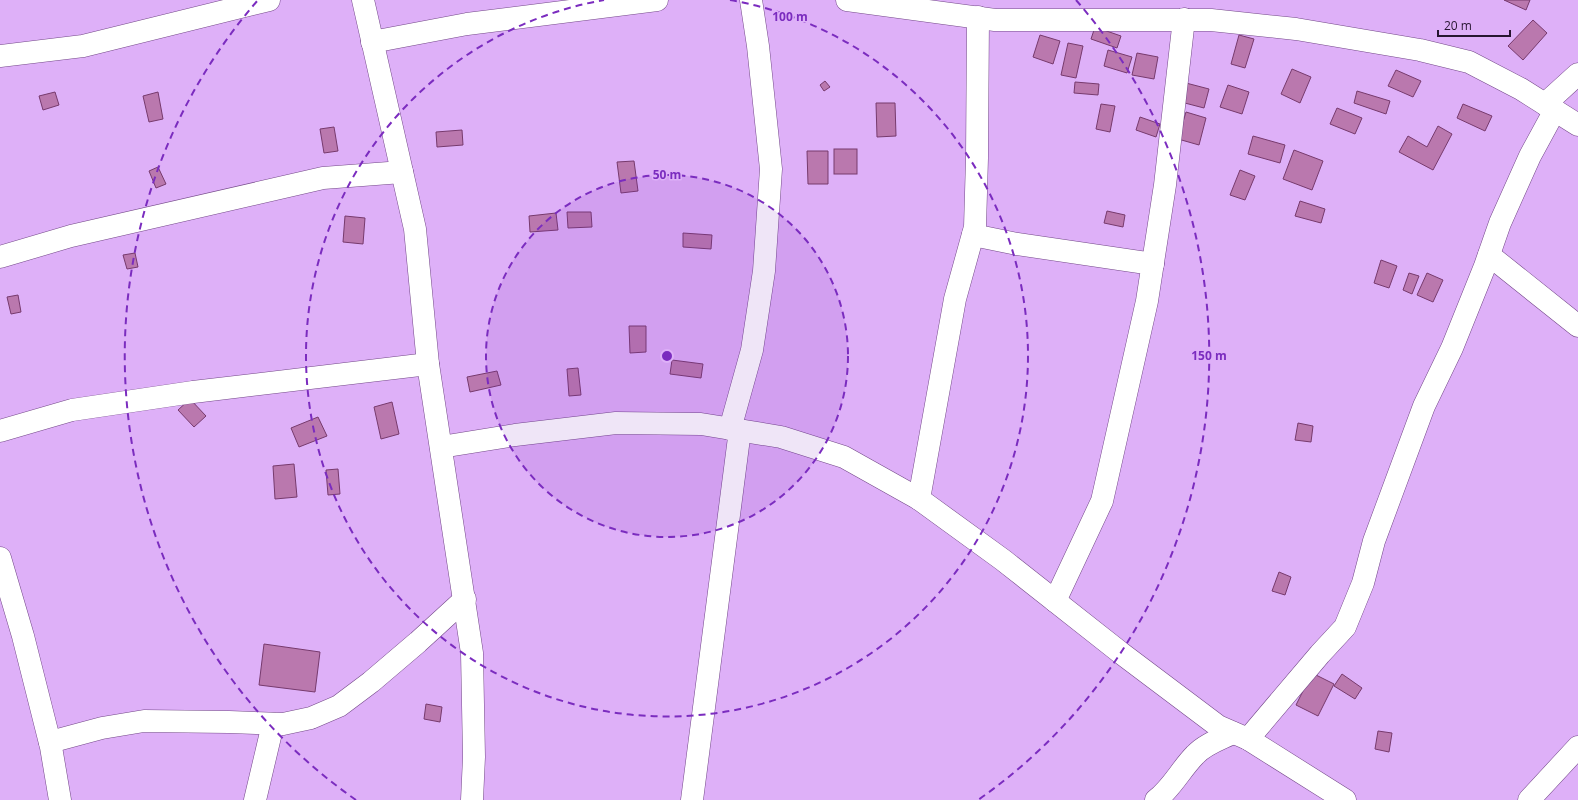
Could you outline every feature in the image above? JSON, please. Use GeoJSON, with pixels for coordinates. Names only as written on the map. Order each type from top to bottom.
{"type":"FeatureCollection","features":[{"type":"Feature","properties":{"kind":"street"},"geometry":{"type":"LineString","coordinates":[[0,56],[83,46],[270,0]]}},
{"type":"Feature","properties":{"kind":"street"},"geometry":{"type":"LineString","coordinates":[[363,0],[415,229],[428,364],[472,653],[474,757],[472,800]]}},
{"type":"Feature","properties":{"kind":"street"},"geometry":{"type":"LineString","coordinates":[[372,42],[467,24],[657,0]]}},
{"type":"Feature","properties":{"kind":"street"},"geometry":{"type":"LineString","coordinates":[[692,800],[735,429],[752,350],[764,271],[771,169],[758,46],[751,0]]}},
{"type":"Feature","properties":{"kind":"street"},"geometry":{"type":"LineString","coordinates":[[847,0],[940,6],[978,17],[995,20],[1211,20],[1296,29],[1420,50],[1469,62],[1521,89],[1578,125]]}},
{"type":"Feature","properties":{"kind":"street"},"geometry":{"type":"LineString","coordinates":[[919,499],[955,299],[975,227],[978,17]]}},
{"type":"Feature","properties":{"kind":"street"},"geometry":{"type":"LineString","coordinates":[[1055,601],[1102,500],[1147,302],[1165,185],[1184,20]]}},
{"type":"Feature","properties":{"kind":"street"},"geometry":{"type":"LineString","coordinates":[[1156,800],[1164,794],[1196,754],[1213,742],[1241,736],[1345,627],[1363,583],[1374,541],[1424,406],[1452,348],[1503,216],[1550,107],[1578,74]]}},
{"type":"Feature","properties":{"kind":"street"},"geometry":{"type":"LineString","coordinates":[[0,257],[79,234],[323,178],[402,172]]}},
{"type":"Feature","properties":{"kind":"street"},"geometry":{"type":"LineString","coordinates":[[972,235],[1017,244],[1153,264]]}},
{"type":"Feature","properties":{"kind":"street"},"geometry":{"type":"LineString","coordinates":[[1489,255],[1578,326]]}},
{"type":"Feature","properties":{"kind":"street"},"geometry":{"type":"LineString","coordinates":[[0,431],[72,410],[193,392],[428,364]]}},
{"type":"Feature","properties":{"kind":"street"},"geometry":{"type":"LineString","coordinates":[[441,447],[515,435],[616,423],[701,424],[781,436],[844,457],[919,499],[1003,560],[1121,653],[1218,726],[1241,736],[1345,800]]}},
{"type":"Feature","properties":{"kind":"street"},"geometry":{"type":"LineString","coordinates":[[0,558],[23,636],[50,742],[60,800]]}},
{"type":"Feature","properties":{"kind":"street"},"geometry":{"type":"LineString","coordinates":[[50,742],[102,728],[144,721],[283,724],[311,718],[339,706],[370,682],[418,642],[464,599]]}},
{"type":"Feature","properties":{"kind":"street"},"geometry":{"type":"LineString","coordinates":[[255,800],[274,724]]}},
{"type":"Feature","properties":{"kind":"street"},"geometry":{"type":"LineString","coordinates":[[1529,800],[1578,747]]}},
{"type":"Feature","properties":{"kind":"building"},"geometry":{"type":"Polygon","coordinates":[[[1504,0],[1530,0],[1526,10],[1504,0]]]}},
{"type":"Feature","properties":{"kind":"building"},"geometry":{"type":"Polygon","coordinates":[[[1533,20],[1547,33],[1523,60],[1508,46],[1533,20]]]}},
{"type":"Feature","properties":{"kind":"building"},"geometry":{"type":"Polygon","coordinates":[[[1095,27],[1121,36],[1117,48],[1091,39],[1095,27]]]}},
{"type":"Feature","properties":{"kind":"building"},"geometry":{"type":"Polygon","coordinates":[[[1040,35],[1060,41],[1053,64],[1033,57],[1040,35]]]}},
{"type":"Feature","properties":{"kind":"building"},"geometry":{"type":"Polygon","coordinates":[[[1239,35],[1254,39],[1245,68],[1231,64],[1239,35]]]}},
{"type":"Feature","properties":{"kind":"building"},"geometry":{"type":"Polygon","coordinates":[[[1068,43],[1083,46],[1076,78],[1061,75],[1068,43]]]}},
{"type":"Feature","properties":{"kind":"building"},"geometry":{"type":"Polygon","coordinates":[[[1108,50],[1132,57],[1127,73],[1104,66],[1108,50]]]}},
{"type":"Feature","properties":{"kind":"building"},"geometry":{"type":"Polygon","coordinates":[[[1137,53],[1158,57],[1154,79],[1132,75],[1137,53]]]}},
{"type":"Feature","properties":{"kind":"building"},"geometry":{"type":"Polygon","coordinates":[[[1292,69],[1311,77],[1300,103],[1281,94],[1292,69]]]}},
{"type":"Feature","properties":{"kind":"building"},"geometry":{"type":"Polygon","coordinates":[[[1396,70],[1421,81],[1413,97],[1388,86],[1396,70]]]}},
{"type":"Feature","properties":{"kind":"building"},"geometry":{"type":"Polygon","coordinates":[[[825,81],[830,87],[824,91],[820,85],[825,81]]]}},
{"type":"Feature","properties":{"kind":"building"},"geometry":{"type":"Polygon","coordinates":[[[1075,82],[1099,84],[1098,95],[1074,93],[1075,82]]]}},
{"type":"Feature","properties":{"kind":"building"},"geometry":{"type":"Polygon","coordinates":[[[1186,83],[1209,89],[1204,108],[1181,102],[1186,83]]]}},
{"type":"Feature","properties":{"kind":"building"},"geometry":{"type":"Polygon","coordinates":[[[1228,85],[1249,92],[1242,114],[1220,107],[1228,85]]]}},
{"type":"Feature","properties":{"kind":"building"},"geometry":{"type":"Polygon","coordinates":[[[1357,91],[1390,101],[1386,114],[1354,103],[1357,91]]]}},
{"type":"Feature","properties":{"kind":"building"},"geometry":{"type":"Polygon","coordinates":[[[55,92],[59,105],[43,110],[39,96],[55,92]]]}},
{"type":"Feature","properties":{"kind":"building"},"geometry":{"type":"Polygon","coordinates":[[[158,92],[163,119],[149,122],[143,96],[158,92]]]}},
{"type":"Feature","properties":{"kind":"building"},"geometry":{"type":"Polygon","coordinates":[[[876,103],[895,103],[896,136],[877,137],[876,103]]]}},
{"type":"Feature","properties":{"kind":"building"},"geometry":{"type":"Polygon","coordinates":[[[1101,104],[1115,106],[1110,132],[1096,129],[1101,104]]]}},
{"type":"Feature","properties":{"kind":"building"},"geometry":{"type":"Polygon","coordinates":[[[1463,104],[1492,116],[1485,131],[1457,118],[1463,104]]]}},
{"type":"Feature","properties":{"kind":"building"},"geometry":{"type":"Polygon","coordinates":[[[1337,108],[1362,118],[1355,134],[1330,124],[1337,108]]]}},
{"type":"Feature","properties":{"kind":"building"},"geometry":{"type":"Polygon","coordinates":[[[1186,112],[1206,118],[1199,145],[1178,139],[1186,112]]]}},
{"type":"Feature","properties":{"kind":"building"},"geometry":{"type":"Polygon","coordinates":[[[1140,117],[1160,124],[1156,137],[1136,130],[1140,117]]]}},
{"type":"Feature","properties":{"kind":"building"},"geometry":{"type":"Polygon","coordinates":[[[1438,126],[1452,134],[1433,170],[1399,152],[1408,136],[1427,147],[1438,126]]]}},
{"type":"Feature","properties":{"kind":"building"},"geometry":{"type":"Polygon","coordinates":[[[334,127],[338,151],[324,153],[320,129],[334,127]]]}},
{"type":"Feature","properties":{"kind":"building"},"geometry":{"type":"Polygon","coordinates":[[[462,130],[463,145],[437,147],[436,132],[462,130]]]}},
{"type":"Feature","properties":{"kind":"building"},"geometry":{"type":"Polygon","coordinates":[[[1253,136],[1285,145],[1280,163],[1248,154],[1253,136]]]}},
{"type":"Feature","properties":{"kind":"building"},"geometry":{"type":"Polygon","coordinates":[[[834,149],[857,149],[857,174],[834,174],[834,149]]]}},
{"type":"Feature","properties":{"kind":"building"},"geometry":{"type":"Polygon","coordinates":[[[1294,150],[1323,161],[1312,190],[1283,179],[1294,150]]]}},
{"type":"Feature","properties":{"kind":"building"},"geometry":{"type":"Polygon","coordinates":[[[807,151],[828,151],[828,184],[808,184],[807,151]]]}},
{"type":"Feature","properties":{"kind":"building"},"geometry":{"type":"Polygon","coordinates":[[[634,161],[638,191],[621,193],[617,162],[634,161]]]}},
{"type":"Feature","properties":{"kind":"building"},"geometry":{"type":"Polygon","coordinates":[[[158,167],[166,184],[156,188],[149,171],[158,167]]]}},
{"type":"Feature","properties":{"kind":"building"},"geometry":{"type":"Polygon","coordinates":[[[1240,170],[1255,176],[1245,200],[1230,195],[1240,170]]]}},
{"type":"Feature","properties":{"kind":"building"},"geometry":{"type":"Polygon","coordinates":[[[1300,201],[1325,209],[1321,223],[1295,216],[1300,201]]]}},
{"type":"Feature","properties":{"kind":"building"},"geometry":{"type":"Polygon","coordinates":[[[1107,211],[1125,215],[1123,227],[1104,223],[1107,211]]]}},
{"type":"Feature","properties":{"kind":"building"},"geometry":{"type":"Polygon","coordinates":[[[567,212],[591,212],[592,227],[568,228],[567,212]]]}},
{"type":"Feature","properties":{"kind":"building"},"geometry":{"type":"Polygon","coordinates":[[[556,213],[558,230],[530,232],[529,216],[556,213]]]}},
{"type":"Feature","properties":{"kind":"building"},"geometry":{"type":"Polygon","coordinates":[[[345,216],[365,218],[363,244],[343,242],[345,216]]]}},
{"type":"Feature","properties":{"kind":"building"},"geometry":{"type":"Polygon","coordinates":[[[683,233],[712,235],[711,249],[683,247],[683,233]]]}},
{"type":"Feature","properties":{"kind":"building"},"geometry":{"type":"Polygon","coordinates":[[[135,253],[138,267],[127,269],[123,255],[135,253]]]}},
{"type":"Feature","properties":{"kind":"building"},"geometry":{"type":"Polygon","coordinates":[[[1381,260],[1397,266],[1389,288],[1374,283],[1381,260]]]}},
{"type":"Feature","properties":{"kind":"building"},"geometry":{"type":"Polygon","coordinates":[[[1409,273],[1419,276],[1412,294],[1403,290],[1409,273]]]}},
{"type":"Feature","properties":{"kind":"building"},"geometry":{"type":"Polygon","coordinates":[[[1427,273],[1443,280],[1433,302],[1417,295],[1427,273]]]}},
{"type":"Feature","properties":{"kind":"building"},"geometry":{"type":"Polygon","coordinates":[[[18,295],[21,312],[11,314],[7,297],[18,295]]]}},
{"type":"Feature","properties":{"kind":"building"},"geometry":{"type":"Polygon","coordinates":[[[629,326],[646,326],[646,352],[630,353],[629,326]]]}},
{"type":"Feature","properties":{"kind":"building"},"geometry":{"type":"Polygon","coordinates":[[[672,360],[703,364],[701,378],[670,374],[672,360]]]}},
{"type":"Feature","properties":{"kind":"building"},"geometry":{"type":"Polygon","coordinates":[[[578,368],[581,395],[569,396],[567,369],[578,368]]]}},
{"type":"Feature","properties":{"kind":"building"},"geometry":{"type":"Polygon","coordinates":[[[497,371],[501,385],[470,392],[467,377],[497,371]]]}},
{"type":"Feature","properties":{"kind":"building"},"geometry":{"type":"Polygon","coordinates":[[[190,399],[206,416],[194,427],[178,410],[190,399]]]}},
{"type":"Feature","properties":{"kind":"building"},"geometry":{"type":"Polygon","coordinates":[[[392,402],[399,434],[381,439],[374,407],[392,402]]]}},
{"type":"Feature","properties":{"kind":"building"},"geometry":{"type":"Polygon","coordinates":[[[318,417],[327,436],[299,447],[291,428],[318,417]]]}},
{"type":"Feature","properties":{"kind":"building"},"geometry":{"type":"Polygon","coordinates":[[[1298,423],[1313,426],[1311,442],[1295,440],[1298,423]]]}},
{"type":"Feature","properties":{"kind":"building"},"geometry":{"type":"Polygon","coordinates":[[[294,464],[297,497],[275,499],[273,466],[294,464]]]}},
{"type":"Feature","properties":{"kind":"building"},"geometry":{"type":"Polygon","coordinates":[[[338,469],[340,494],[328,495],[326,470],[338,469]]]}},
{"type":"Feature","properties":{"kind":"building"},"geometry":{"type":"Polygon","coordinates":[[[1279,572],[1291,577],[1285,595],[1272,591],[1279,572]]]}},
{"type":"Feature","properties":{"kind":"building"},"geometry":{"type":"Polygon","coordinates":[[[264,644],[320,652],[315,692],[259,685],[264,644]]]}},
{"type":"Feature","properties":{"kind":"building"},"geometry":{"type":"Polygon","coordinates":[[[1312,673],[1334,684],[1318,716],[1296,705],[1312,673]]]}},
{"type":"Feature","properties":{"kind":"building"},"geometry":{"type":"Polygon","coordinates":[[[1342,674],[1362,688],[1355,699],[1334,686],[1342,674]]]}},
{"type":"Feature","properties":{"kind":"building"},"geometry":{"type":"Polygon","coordinates":[[[426,704],[442,707],[440,722],[424,719],[426,704]]]}},
{"type":"Feature","properties":{"kind":"building"},"geometry":{"type":"Polygon","coordinates":[[[1378,731],[1392,733],[1389,752],[1375,749],[1378,731]]]}}]}
